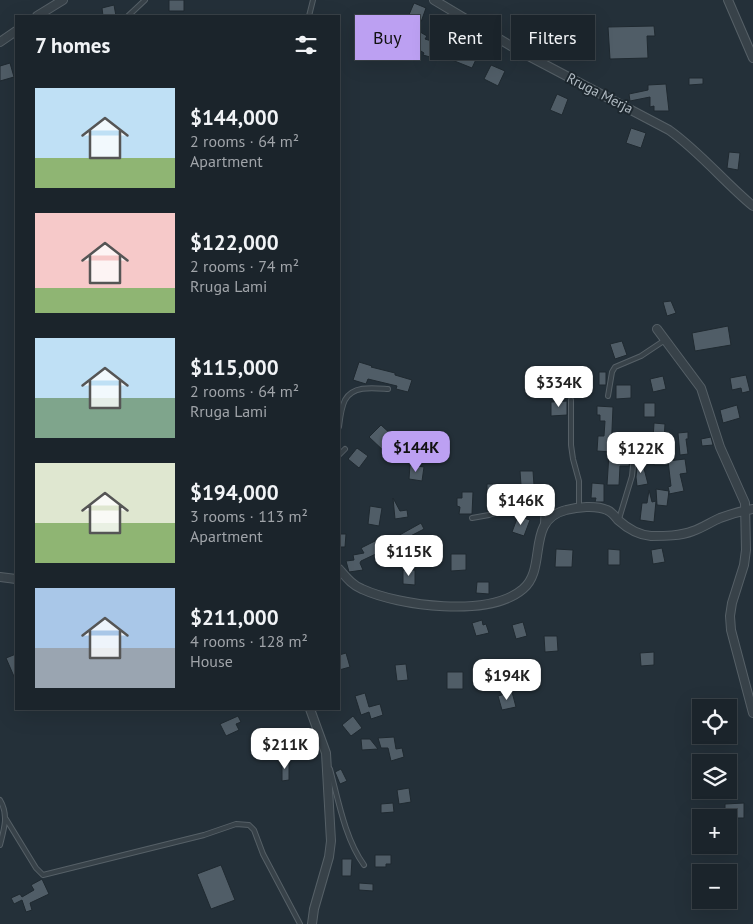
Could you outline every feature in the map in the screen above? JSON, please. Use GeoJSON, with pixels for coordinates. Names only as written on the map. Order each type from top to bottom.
{"type":"FeatureCollection","features":[{"type":"Feature","properties":{"kind":"street"},"geometry":{"type":"LineString","coordinates":[[39,15],[63,0]]}},
{"type":"Feature","properties":{"kind":"street","name":"Rruga Merja"},"geometry":{"type":"LineString","coordinates":[[434,0],[521,52],[669,130],[683,140],[753,206]]}},
{"type":"Feature","properties":{"kind":"street"},"geometry":{"type":"LineString","coordinates":[[728,0],[753,58]]}},
{"type":"Feature","properties":{"kind":"street"},"geometry":{"type":"LineString","coordinates":[[0,42],[15,31]]}},
{"type":"Feature","properties":{"kind":"street"},"geometry":{"type":"LineString","coordinates":[[657,329],[701,388],[720,447],[749,510],[744,565],[732,603],[731,630],[753,713]]}},
{"type":"Feature","properties":{"kind":"street"},"geometry":{"type":"LineString","coordinates":[[340,570],[360,588],[412,604],[454,606],[491,603],[515,594],[524,588],[533,570],[543,527],[549,518],[555,514],[569,509],[599,508],[607,510],[626,527],[642,535],[666,536],[691,532],[719,519],[749,510]]}},
{"type":"Feature","properties":{"kind":"street"},"geometry":{"type":"LineString","coordinates":[[0,577],[15,579]]}},
{"type":"Feature","properties":{"kind":"street"},"geometry":{"type":"LineString","coordinates":[[310,710],[326,753],[332,841],[314,909],[312,924]]}},
{"type":"Feature","properties":{"kind":"lane"},"geometry":{"type":"LineString","coordinates":[[129,15],[145,0]]}},
{"type":"Feature","properties":{"kind":"lane"},"geometry":{"type":"LineString","coordinates":[[309,15],[313,0]]}},
{"type":"Feature","properties":{"kind":"lane"},"geometry":{"type":"LineString","coordinates":[[608,396],[614,367],[641,356],[665,340]]}},
{"type":"Feature","properties":{"kind":"lane"},"geometry":{"type":"LineString","coordinates":[[340,422],[345,400],[350,394],[360,389],[372,387],[388,390]]}},
{"type":"Feature","properties":{"kind":"lane"},"geometry":{"type":"LineString","coordinates":[[571,400],[572,452],[579,481],[579,508]]}},
{"type":"Feature","properties":{"kind":"lane"},"geometry":{"type":"LineString","coordinates":[[340,454],[345,449]]}},
{"type":"Feature","properties":{"kind":"lane"},"geometry":{"type":"LineString","coordinates":[[618,520],[631,482],[634,456]]}},
{"type":"Feature","properties":{"kind":"lane"},"geometry":{"type":"LineString","coordinates":[[472,518],[489,515],[536,500],[543,504],[543,527]]}},
{"type":"Feature","properties":{"kind":"lane"},"geometry":{"type":"LineString","coordinates":[[326,753],[343,816],[358,857],[364,865]]}},
{"type":"Feature","properties":{"kind":"lane"},"geometry":{"type":"LineString","coordinates":[[0,800],[6,812],[0,845]]}},
{"type":"Feature","properties":{"kind":"lane"},"geometry":{"type":"LineString","coordinates":[[6,819],[36,868],[43,875],[204,835],[236,824],[249,825],[254,830],[263,854],[300,924]]}},
{"type":"Feature","properties":{"kind":"building"},"geometry":{"type":"Polygon","coordinates":[[[169,0],[184,0],[184,11],[169,11],[169,0]]]}},
{"type":"Feature","properties":{"kind":"building"},"geometry":{"type":"Polygon","coordinates":[[[414,3],[426,8],[421,22],[420,15],[409,15],[414,3]]]}},
{"type":"Feature","properties":{"kind":"building"},"geometry":{"type":"Polygon","coordinates":[[[114,5],[116,15],[103,15],[102,8],[114,5]]]}},
{"type":"Feature","properties":{"kind":"building"},"geometry":{"type":"Polygon","coordinates":[[[654,26],[655,36],[647,36],[648,58],[610,59],[608,27],[654,26]]]}},
{"type":"Feature","properties":{"kind":"building"},"geometry":{"type":"Polygon","coordinates":[[[420,32],[427,36],[425,39],[430,41],[430,57],[423,55],[424,53],[420,50],[420,32]]]}},
{"type":"Feature","properties":{"kind":"building"},"geometry":{"type":"Polygon","coordinates":[[[452,60],[476,60],[472,68],[452,60]]]}},
{"type":"Feature","properties":{"kind":"building"},"geometry":{"type":"Polygon","coordinates":[[[10,63],[14,77],[0,81],[0,66],[10,63]]]}},
{"type":"Feature","properties":{"kind":"building"},"geometry":{"type":"Polygon","coordinates":[[[491,65],[505,71],[498,86],[484,79],[491,65]]]}},
{"type":"Feature","properties":{"kind":"building"},"geometry":{"type":"Polygon","coordinates":[[[689,78],[703,78],[703,84],[689,85],[689,78]]]}},
{"type":"Feature","properties":{"kind":"building"},"geometry":{"type":"Polygon","coordinates":[[[666,84],[669,111],[654,111],[654,106],[650,107],[650,97],[630,101],[629,94],[648,90],[648,85],[666,84]]]}},
{"type":"Feature","properties":{"kind":"building"},"geometry":{"type":"Polygon","coordinates":[[[557,94],[568,99],[562,115],[550,110],[557,94]]]}},
{"type":"Feature","properties":{"kind":"building"},"geometry":{"type":"Polygon","coordinates":[[[631,128],[646,133],[641,148],[626,143],[631,128]]]}},
{"type":"Feature","properties":{"kind":"building"},"geometry":{"type":"Polygon","coordinates":[[[729,152],[740,153],[738,170],[727,168],[729,152]]]}},
{"type":"Feature","properties":{"kind":"building"},"geometry":{"type":"Polygon","coordinates":[[[671,301],[676,313],[667,316],[663,302],[671,301]]]}},
{"type":"Feature","properties":{"kind":"building"},"geometry":{"type":"Polygon","coordinates":[[[728,326],[731,345],[695,351],[692,333],[728,326]]]}},
{"type":"Feature","properties":{"kind":"building"},"geometry":{"type":"Polygon","coordinates":[[[622,341],[627,355],[615,359],[610,344],[622,341]]]}},
{"type":"Feature","properties":{"kind":"building"},"geometry":{"type":"Polygon","coordinates":[[[359,362],[412,380],[408,392],[396,389],[397,386],[368,379],[366,384],[353,380],[359,362]]]}},
{"type":"Feature","properties":{"kind":"building"},"geometry":{"type":"Polygon","coordinates":[[[599,372],[606,372],[606,385],[599,385],[599,372]]]}},
{"type":"Feature","properties":{"kind":"building"},"geometry":{"type":"Polygon","coordinates":[[[746,375],[750,391],[742,393],[741,388],[732,390],[730,378],[746,375]]]}},
{"type":"Feature","properties":{"kind":"building"},"geometry":{"type":"Polygon","coordinates":[[[663,376],[666,389],[653,392],[650,379],[663,376]]]}},
{"type":"Feature","properties":{"kind":"building"},"geometry":{"type":"Polygon","coordinates":[[[616,385],[631,385],[631,398],[616,399],[616,385]]]}},
{"type":"Feature","properties":{"kind":"building"},"geometry":{"type":"Polygon","coordinates":[[[567,401],[567,415],[551,416],[551,402],[567,401]]]}},
{"type":"Feature","properties":{"kind":"building"},"geometry":{"type":"Polygon","coordinates":[[[644,403],[655,403],[655,417],[644,417],[644,403]]]}},
{"type":"Feature","properties":{"kind":"building"},"geometry":{"type":"Polygon","coordinates":[[[737,405],[740,418],[723,423],[720,410],[737,405]]]}},
{"type":"Feature","properties":{"kind":"building"},"geometry":{"type":"Polygon","coordinates":[[[597,406],[613,407],[611,452],[597,451],[598,436],[604,436],[605,421],[600,421],[600,415],[597,415],[597,406]]]}},
{"type":"Feature","properties":{"kind":"building"},"geometry":{"type":"Polygon","coordinates":[[[654,423],[665,424],[664,440],[653,440],[654,423]]]}},
{"type":"Feature","properties":{"kind":"building"},"geometry":{"type":"Polygon","coordinates":[[[381,425],[394,437],[390,442],[393,445],[386,453],[369,437],[381,425]]]}},
{"type":"Feature","properties":{"kind":"building"},"geometry":{"type":"Polygon","coordinates":[[[688,432],[688,439],[686,439],[688,454],[680,455],[678,433],[688,432]]]}},
{"type":"Feature","properties":{"kind":"building"},"geometry":{"type":"Polygon","coordinates":[[[711,437],[713,445],[702,446],[701,439],[711,437]]]}},
{"type":"Feature","properties":{"kind":"building"},"geometry":{"type":"Polygon","coordinates":[[[357,448],[368,456],[359,468],[348,459],[357,448]]]}},
{"type":"Feature","properties":{"kind":"building"},"geometry":{"type":"Polygon","coordinates":[[[609,454],[628,455],[627,461],[630,460],[629,466],[620,466],[619,485],[607,485],[609,454]]]}},
{"type":"Feature","properties":{"kind":"building"},"geometry":{"type":"Polygon","coordinates":[[[667,456],[668,465],[654,465],[654,457],[667,456]]]}},
{"type":"Feature","properties":{"kind":"building"},"geometry":{"type":"Polygon","coordinates":[[[641,457],[648,484],[637,486],[638,458],[641,457]]]}},
{"type":"Feature","properties":{"kind":"building"},"geometry":{"type":"Polygon","coordinates":[[[685,459],[687,473],[680,474],[684,491],[669,494],[668,487],[671,486],[668,461],[685,459]]]}},
{"type":"Feature","properties":{"kind":"building"},"geometry":{"type":"Polygon","coordinates":[[[410,465],[424,467],[422,481],[409,479],[410,465]]]}},
{"type":"Feature","properties":{"kind":"building"},"geometry":{"type":"Polygon","coordinates":[[[520,471],[533,471],[534,485],[521,485],[520,471]]]}},
{"type":"Feature","properties":{"kind":"building"},"geometry":{"type":"Polygon","coordinates":[[[592,483],[604,484],[604,502],[595,502],[596,498],[591,498],[592,483]]]}},
{"type":"Feature","properties":{"kind":"building"},"geometry":{"type":"Polygon","coordinates":[[[487,484],[500,484],[499,500],[487,500],[487,484]]]}},
{"type":"Feature","properties":{"kind":"building"},"geometry":{"type":"Polygon","coordinates":[[[656,489],[669,491],[667,506],[657,505],[656,489]]]}},
{"type":"Feature","properties":{"kind":"building"},"geometry":{"type":"Polygon","coordinates":[[[649,490],[652,502],[656,501],[654,522],[640,520],[642,503],[647,503],[649,490]]]}},
{"type":"Feature","properties":{"kind":"building"},"geometry":{"type":"Polygon","coordinates":[[[462,492],[473,492],[472,514],[459,514],[460,507],[457,506],[457,498],[462,498],[462,492]]]}},
{"type":"Feature","properties":{"kind":"building"},"geometry":{"type":"Polygon","coordinates":[[[393,498],[400,511],[407,510],[408,517],[395,519],[393,498]]]}},
{"type":"Feature","properties":{"kind":"building"},"geometry":{"type":"Polygon","coordinates":[[[370,506],[382,508],[379,526],[368,524],[370,506]]]}},
{"type":"Feature","properties":{"kind":"building"},"geometry":{"type":"Polygon","coordinates":[[[518,516],[530,520],[524,536],[512,532],[518,516]]]}},
{"type":"Feature","properties":{"kind":"building"},"geometry":{"type":"Polygon","coordinates":[[[421,523],[424,529],[399,542],[396,537],[421,523]]]}},
{"type":"Feature","properties":{"kind":"building"},"geometry":{"type":"Polygon","coordinates":[[[340,534],[346,534],[345,547],[340,547],[340,534]]]}},
{"type":"Feature","properties":{"kind":"building"},"geometry":{"type":"Polygon","coordinates":[[[375,541],[380,552],[361,561],[363,570],[349,572],[346,561],[354,560],[353,555],[364,553],[361,548],[375,541]]]}},
{"type":"Feature","properties":{"kind":"building"},"geometry":{"type":"Polygon","coordinates":[[[425,544],[427,548],[398,565],[395,558],[425,544]]]}},
{"type":"Feature","properties":{"kind":"building"},"geometry":{"type":"Polygon","coordinates":[[[662,548],[665,562],[653,564],[651,550],[662,548]]]}},
{"type":"Feature","properties":{"kind":"building"},"geometry":{"type":"Polygon","coordinates":[[[556,549],[573,550],[572,567],[555,567],[556,549]]]}},
{"type":"Feature","properties":{"kind":"building"},"geometry":{"type":"Polygon","coordinates":[[[608,549],[620,550],[620,565],[608,565],[608,549]]]}},
{"type":"Feature","properties":{"kind":"building"},"geometry":{"type":"Polygon","coordinates":[[[451,554],[466,554],[466,570],[451,571],[451,554]]]}},
{"type":"Feature","properties":{"kind":"building"},"geometry":{"type":"Polygon","coordinates":[[[403,570],[415,570],[415,585],[403,584],[403,570]]]}},
{"type":"Feature","properties":{"kind":"building"},"geometry":{"type":"Polygon","coordinates":[[[477,582],[489,582],[489,594],[476,593],[477,582]]]}},
{"type":"Feature","properties":{"kind":"building"},"geometry":{"type":"Polygon","coordinates":[[[482,620],[483,625],[486,624],[489,633],[476,636],[472,623],[482,620]]]}},
{"type":"Feature","properties":{"kind":"building"},"geometry":{"type":"Polygon","coordinates":[[[523,622],[527,636],[516,639],[512,625],[523,622]]]}},
{"type":"Feature","properties":{"kind":"building"},"geometry":{"type":"Polygon","coordinates":[[[544,636],[557,636],[558,651],[545,652],[544,636]]]}},
{"type":"Feature","properties":{"kind":"building"},"geometry":{"type":"Polygon","coordinates":[[[654,652],[654,665],[641,666],[640,653],[654,652]]]}},
{"type":"Feature","properties":{"kind":"building"},"geometry":{"type":"Polygon","coordinates":[[[346,653],[350,667],[340,670],[340,655],[346,653]]]}},
{"type":"Feature","properties":{"kind":"building"},"geometry":{"type":"Polygon","coordinates":[[[15,654],[15,679],[6,658],[15,654]]]}},
{"type":"Feature","properties":{"kind":"building"},"geometry":{"type":"Polygon","coordinates":[[[406,664],[408,680],[397,681],[395,665],[406,664]]]}},
{"type":"Feature","properties":{"kind":"building"},"geometry":{"type":"Polygon","coordinates":[[[447,672],[463,672],[463,689],[447,689],[447,672]]]}},
{"type":"Feature","properties":{"kind":"building"},"geometry":{"type":"Polygon","coordinates":[[[512,692],[516,707],[502,710],[498,696],[512,692]]]}},
{"type":"Feature","properties":{"kind":"building"},"geometry":{"type":"Polygon","coordinates":[[[365,693],[369,707],[380,704],[383,715],[371,719],[369,712],[361,715],[355,696],[365,693]]]}},
{"type":"Feature","properties":{"kind":"building"},"geometry":{"type":"Polygon","coordinates":[[[238,716],[241,722],[236,724],[239,730],[226,736],[220,724],[238,716]]]}},
{"type":"Feature","properties":{"kind":"building"},"geometry":{"type":"Polygon","coordinates":[[[353,716],[362,728],[351,736],[342,725],[353,716]]]}},
{"type":"Feature","properties":{"kind":"building"},"geometry":{"type":"Polygon","coordinates":[[[394,737],[396,749],[402,748],[404,757],[391,761],[388,748],[381,748],[378,738],[394,737]]]}},
{"type":"Feature","properties":{"kind":"building"},"geometry":{"type":"Polygon","coordinates":[[[361,739],[370,739],[378,749],[362,750],[361,739]]]}},
{"type":"Feature","properties":{"kind":"building"},"geometry":{"type":"Polygon","coordinates":[[[282,760],[289,760],[289,780],[282,781],[282,760]]]}},
{"type":"Feature","properties":{"kind":"building"},"geometry":{"type":"Polygon","coordinates":[[[341,769],[347,781],[340,784],[335,772],[341,769]]]}},
{"type":"Feature","properties":{"kind":"building"},"geometry":{"type":"Polygon","coordinates":[[[409,788],[411,802],[399,804],[397,790],[409,788]]]}},
{"type":"Feature","properties":{"kind":"building"},"geometry":{"type":"Polygon","coordinates":[[[393,803],[394,812],[381,813],[381,804],[393,803]]]}},
{"type":"Feature","properties":{"kind":"building"},"geometry":{"type":"Polygon","coordinates":[[[744,803],[744,818],[737,818],[737,809],[725,809],[725,804],[744,803]]]}},
{"type":"Feature","properties":{"kind":"building"},"geometry":{"type":"Polygon","coordinates":[[[375,855],[391,855],[391,864],[386,864],[386,867],[375,867],[375,855]]]}},
{"type":"Feature","properties":{"kind":"building"},"geometry":{"type":"Polygon","coordinates":[[[342,859],[352,859],[351,876],[342,876],[342,859]]]}},
{"type":"Feature","properties":{"kind":"building"},"geometry":{"type":"Polygon","coordinates":[[[221,865],[235,900],[211,909],[197,874],[221,865]]]}},
{"type":"Feature","properties":{"kind":"building"},"geometry":{"type":"Polygon","coordinates":[[[42,879],[49,894],[30,903],[32,910],[26,912],[22,900],[14,904],[11,898],[20,894],[22,897],[34,890],[31,885],[42,879]]]}},
{"type":"Feature","properties":{"kind":"building"},"geometry":{"type":"Polygon","coordinates":[[[359,883],[373,884],[373,891],[359,890],[359,883]]]}}]}
